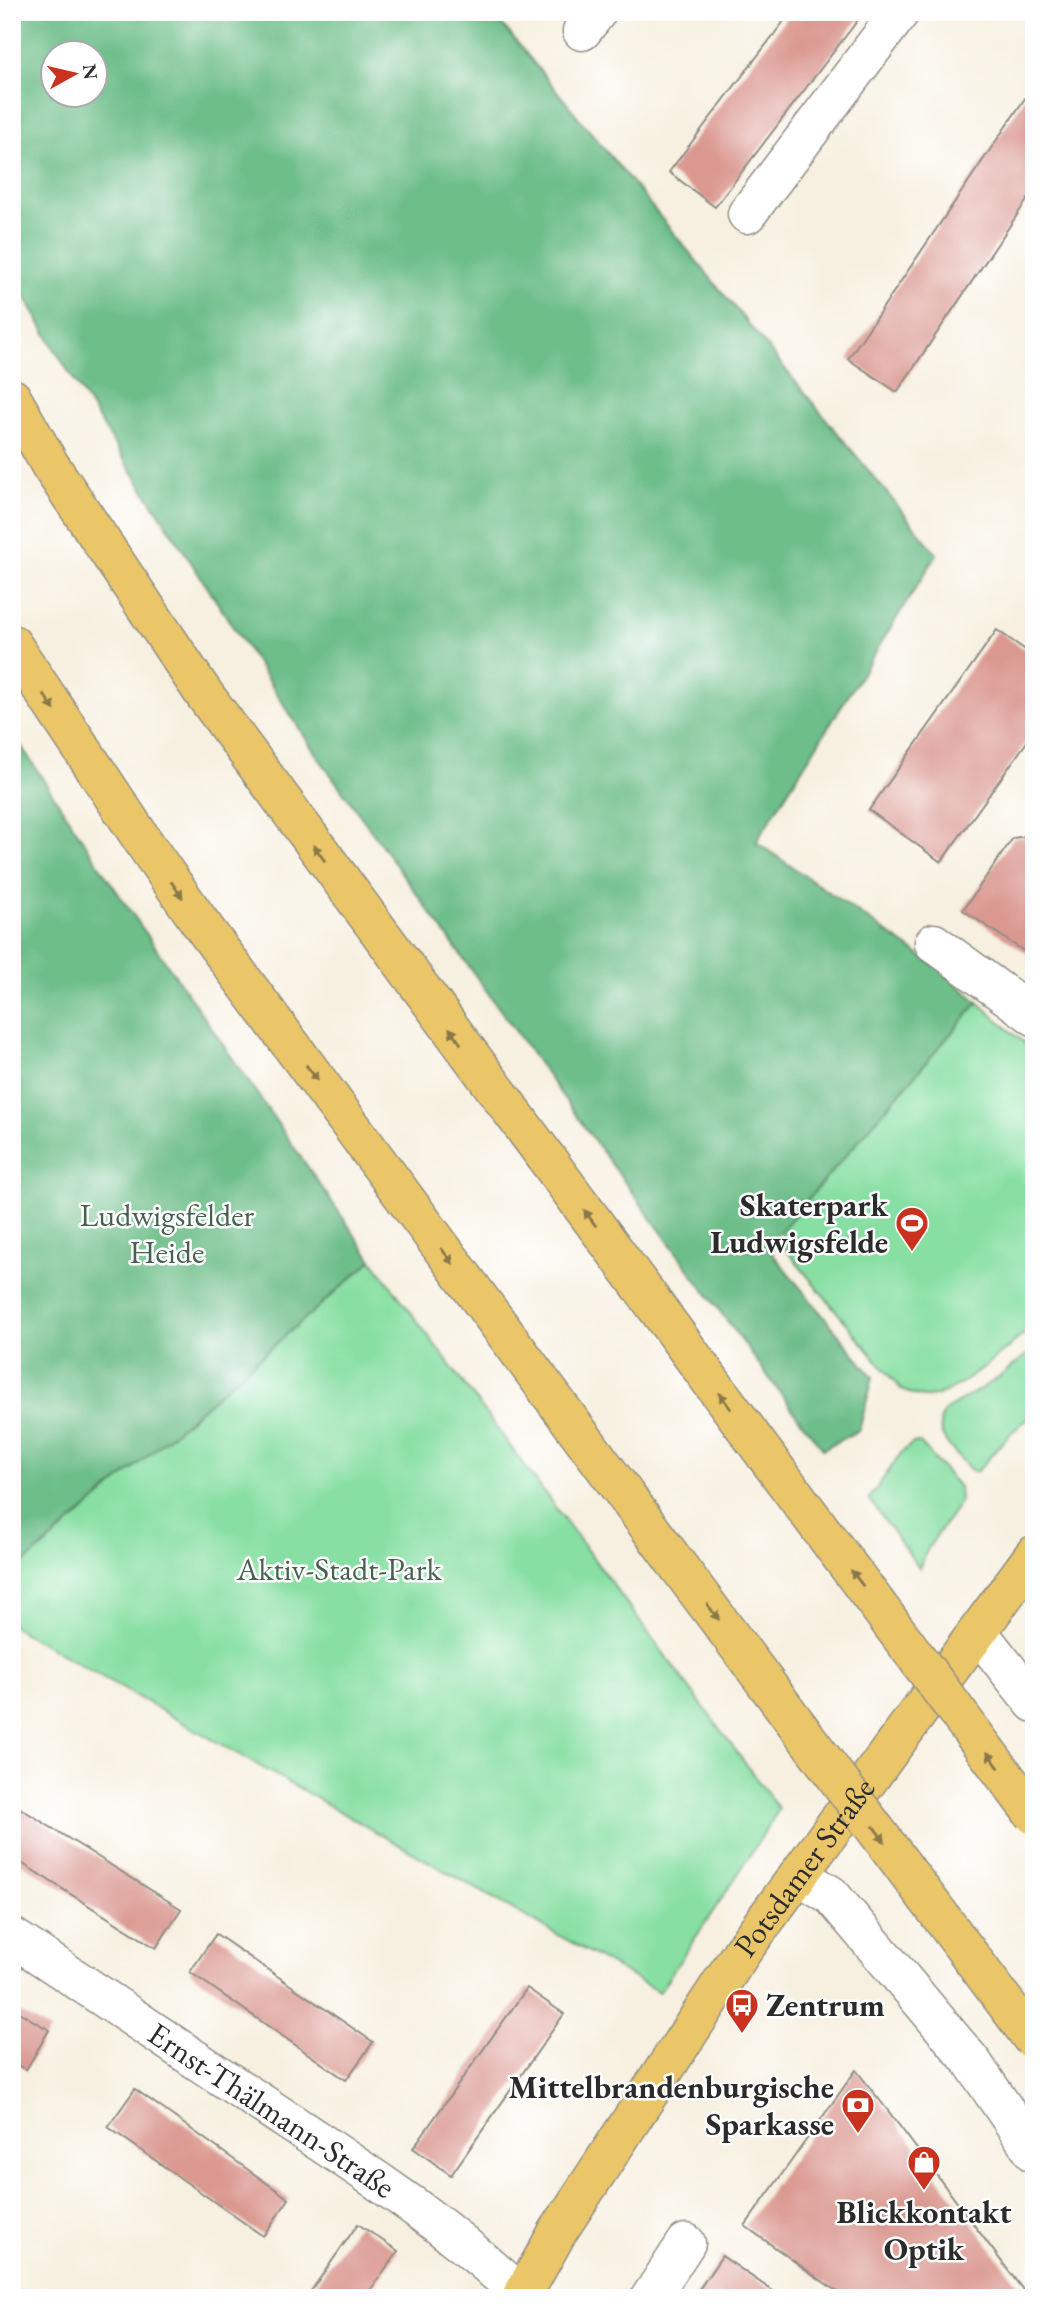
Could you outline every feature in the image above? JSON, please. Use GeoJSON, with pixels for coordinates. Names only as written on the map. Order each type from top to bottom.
{"type":"FeatureCollection","features":[{"type":"Feature","properties":{"kind":"main road"},"geometry":{"type":"LineString","coordinates":[[12,398],[51,465],[204,694],[1034,1815]]}},
{"type":"Feature","properties":{"kind":"main road"},"geometry":{"type":"LineString","coordinates":[[12,644],[137,833],[199,921],[1034,2041]]}},
{"type":"Feature","properties":{"kind":"main road","name":"Potsdamer Straße"},"geometry":{"type":"LineString","coordinates":[[522,2297],[558,2233],[695,2020],[798,1875],[1034,1555]]}},
{"type":"Feature","properties":{"kind":"street"},"geometry":{"type":"LineString","coordinates":[[747,214],[901,12]]}},
{"type":"Feature","properties":{"kind":"street"},"geometry":{"type":"LineString","coordinates":[[934,943],[1032,1007]]}},
{"type":"Feature","properties":{"kind":"street"},"geometry":{"type":"LineString","coordinates":[[978,1632],[1034,1703]]}},
{"type":"Feature","properties":{"kind":"street"},"geometry":{"type":"LineString","coordinates":[[798,1875],[831,1895],[972,2062],[1034,2152]]}},
{"type":"Feature","properties":{"kind":"street","name":"Ernst-Thälmann-Straße"},"geometry":{"type":"LineString","coordinates":[[12,1937],[311,2134],[459,2241],[522,2297]]}},
{"type":"Feature","properties":{"kind":"street"},"geometry":{"type":"LineString","coordinates":[[650,2298],[686,2243]]}},
{"type":"Feature","properties":{"kind":"green space"},"geometry":{"type":"Polygon","coordinates":[[[12,12],[492,12],[937,554],[756,842],[941,970],[978,1002],[767,1247],[873,1377],[859,1430],[823,1449],[801,1421],[609,1161],[316,754],[55,350],[12,273],[12,12]]]}},
{"type":"Feature","properties":{"kind":"green space","name":"Ludwigsfelder Heide"},"geometry":{"type":"Polygon","coordinates":[[[12,732],[109,880],[372,1260],[22,1565],[12,1549],[12,732]]]}},
{"type":"Feature","properties":{"kind":"green space"},"geometry":{"type":"Polygon","coordinates":[[[978,1002],[1034,1052],[1034,1325],[969,1378],[940,1394],[921,1397],[901,1390],[787,1251],[781,1230],[978,1002]]]}},
{"type":"Feature","properties":{"kind":"green space","name":"Aktiv-Stadt-Park"},"geometry":{"type":"Polygon","coordinates":[[[372,1260],[779,1809],[659,1992],[12,1626],[12,1600],[22,1565],[372,1260]]]}},
{"type":"Feature","properties":{"kind":"green space"},"geometry":{"type":"Polygon","coordinates":[[[1034,1349],[1034,1415],[1010,1435],[976,1472],[972,1471],[942,1435],[941,1418],[946,1410],[998,1378],[1034,1349]]]}},
{"type":"Feature","properties":{"kind":"green space"},"geometry":{"type":"Polygon","coordinates":[[[913,1443],[920,1443],[959,1487],[960,1502],[928,1548],[919,1568],[869,1499],[902,1452],[913,1443]]]}},
{"type":"Feature","properties":{"kind":"building"},"geometry":{"type":"Polygon","coordinates":[[[791,12],[864,12],[715,207],[669,172],[791,12]]]}},
{"type":"Feature","properties":{"kind":"building"},"geometry":{"type":"Polygon","coordinates":[[[1034,85],[1034,190],[897,392],[848,359],[1034,85]]]}},
{"type":"Feature","properties":{"kind":"building"},"geometry":{"type":"Polygon","coordinates":[[[997,630],[1034,656],[1034,732],[941,862],[869,810],[997,630]]]}},
{"type":"Feature","properties":{"kind":"building"},"geometry":{"type":"Polygon","coordinates":[[[1034,835],[1034,958],[963,910],[1013,838],[1034,835]]]}},
{"type":"Feature","properties":{"kind":"building"},"geometry":{"type":"Polygon","coordinates":[[[20,1808],[181,1909],[156,1948],[12,1857],[12,1821],[20,1808]]]}},
{"type":"Feature","properties":{"kind":"building"},"geometry":{"type":"Polygon","coordinates":[[[216,1934],[373,2042],[346,2080],[190,1972],[216,1934]]]}},
{"type":"Feature","properties":{"kind":"building"},"geometry":{"type":"Polygon","coordinates":[[[527,1988],[564,2014],[451,2175],[413,2148],[527,1988]]]}},
{"type":"Feature","properties":{"kind":"building"},"geometry":{"type":"Polygon","coordinates":[[[12,2008],[49,2030],[26,2070],[12,2062],[12,2008]]]}},
{"type":"Feature","properties":{"kind":"building"},"geometry":{"type":"Polygon","coordinates":[[[856,2070],[1029,2298],[846,2298],[745,2226],[856,2070]]]}},
{"type":"Feature","properties":{"kind":"building"},"geometry":{"type":"Polygon","coordinates":[[[135,2089],[289,2199],[263,2236],[108,2127],[135,2089]]]}},
{"type":"Feature","properties":{"kind":"building"},"geometry":{"type":"Polygon","coordinates":[[[358,2224],[398,2251],[365,2298],[306,2298],[358,2224]]]}},
{"type":"Feature","properties":{"kind":"building"},"geometry":{"type":"Polygon","coordinates":[[[722,2256],[783,2298],[693,2298],[722,2256]]]}},
{"type":"Feature","properties":{"kind":"place","name":"Skaterpark Ludwigsfelde"},"geometry":{"type":"Point","coordinates":[912,1253]}},
{"type":"Feature","properties":{"kind":"place","name":"Zentrum"},"geometry":{"type":"Point","coordinates":[742,2035]}},
{"type":"Feature","properties":{"kind":"place","name":"Mittelbrandenburgische Sparkasse"},"geometry":{"type":"Point","coordinates":[858,2135]}},
{"type":"Feature","properties":{"kind":"place","name":"Blickkontakt Optik"},"geometry":{"type":"Point","coordinates":[924,2192]}}]}
